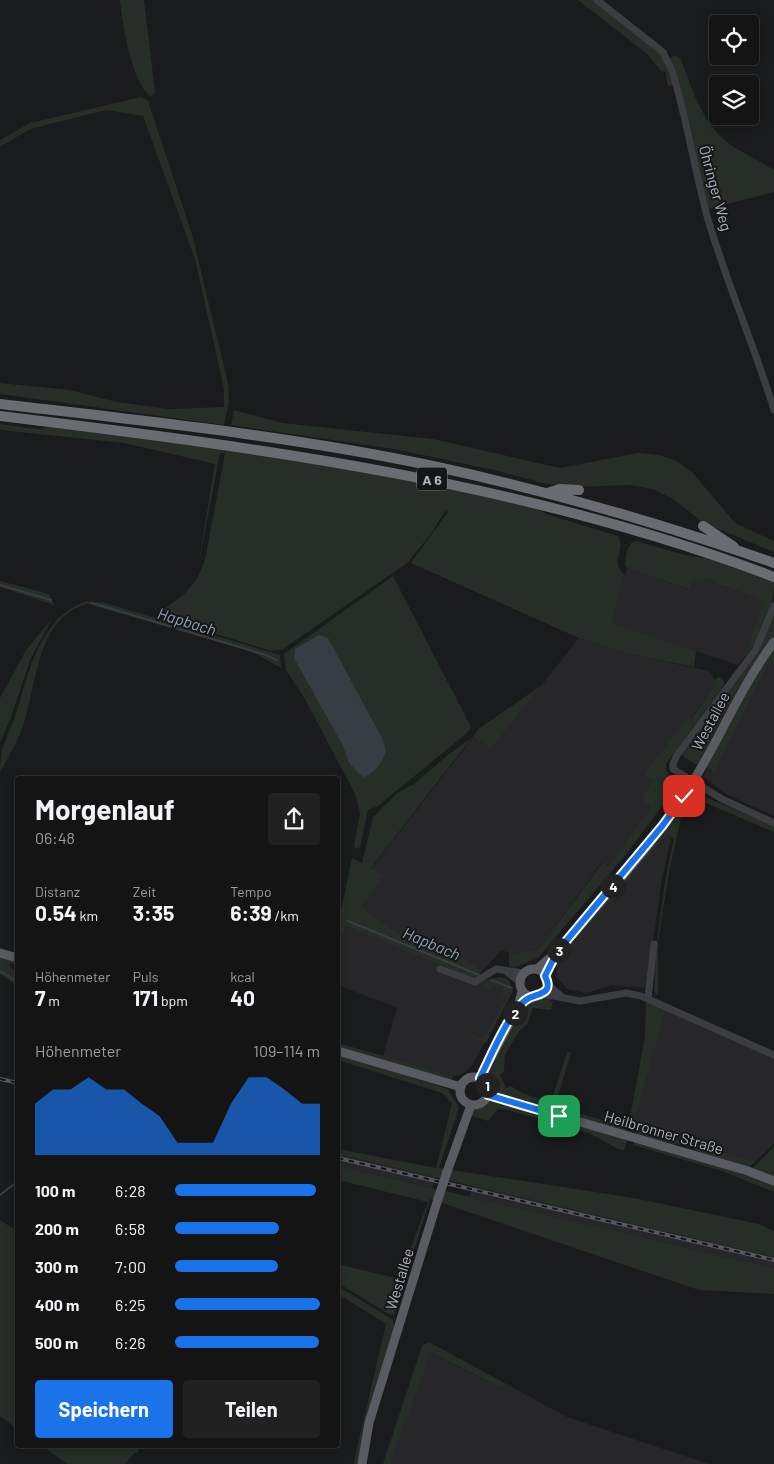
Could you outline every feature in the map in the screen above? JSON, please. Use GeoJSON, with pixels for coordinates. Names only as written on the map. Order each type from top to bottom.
{"type":"FeatureCollection","features":[{"type":"Feature","properties":{"kind":"highway","name":"A 6"},"geometry":{"type":"LineString","coordinates":[[0,404],[220,431],[434,466],[546,493],[667,527],[774,563]]}},
{"type":"Feature","properties":{"kind":"highway","name":"A 6"},"geometry":{"type":"LineString","coordinates":[[0,416],[231,446],[364,466],[497,494],[630,529],[774,577]]}},
{"type":"Feature","properties":{"kind":"highway"},"geometry":{"type":"LineString","coordinates":[[546,493],[560,488],[579,490]]}},
{"type":"Feature","properties":{"kind":"highway"},"geometry":{"type":"LineString","coordinates":[[703,526],[737,550]]}},
{"type":"Feature","properties":{"kind":"main road","name":"Westallee"},"geometry":{"type":"LineString","coordinates":[[537,969],[557,952],[663,825],[692,782],[742,690],[774,642]]}},
{"type":"Feature","properties":{"kind":"main road","name":"Westallee"},"geometry":{"type":"LineString","coordinates":[[545,976],[557,952]]}},
{"type":"Feature","properties":{"kind":"main road"},"geometry":{"type":"LineString","coordinates":[[0,953],[15,957]]}},
{"type":"Feature","properties":{"kind":"main road"},"geometry":{"type":"LineString","coordinates":[[480,1078],[517,1009],[524,973],[537,969],[545,976],[545,989],[531,997],[517,1009]]}},
{"type":"Feature","properties":{"kind":"main road"},"geometry":{"type":"LineString","coordinates":[[521,987],[531,997]]}},
{"type":"Feature","properties":{"kind":"main road"},"geometry":{"type":"LineString","coordinates":[[340,1052],[461,1087]]}},
{"type":"Feature","properties":{"kind":"main road"},"geometry":{"type":"LineString","coordinates":[[468,1078],[480,1078],[487,1085],[488,1095],[481,1104],[470,1105],[462,1098],[461,1087],[468,1078]]}},
{"type":"Feature","properties":{"kind":"main road","name":"Heilbronner Straße"},"geometry":{"type":"LineString","coordinates":[[488,1095],[739,1168],[774,1181]]}},
{"type":"Feature","properties":{"kind":"main road","name":"Westallee"},"geometry":{"type":"LineString","coordinates":[[362,1464],[369,1423],[438,1199],[470,1105]]}},
{"type":"Feature","properties":{"kind":"street","name":"Öhringer Weg"},"geometry":{"type":"LineString","coordinates":[[597,0],[664,52],[672,71],[710,224],[726,278],[753,346],[774,410]]}},
{"type":"Feature","properties":{"kind":"street"},"geometry":{"type":"LineString","coordinates":[[774,606],[756,649],[677,755],[673,764],[673,769],[692,782],[774,823]]}},
{"type":"Feature","properties":{"kind":"street"},"geometry":{"type":"LineString","coordinates":[[648,998],[654,944]]}},
{"type":"Feature","properties":{"kind":"street"},"geometry":{"type":"LineString","coordinates":[[440,968],[475,982],[496,969],[524,973]]}},
{"type":"Feature","properties":{"kind":"street"},"geometry":{"type":"LineString","coordinates":[[507,972],[521,987]]}},
{"type":"Feature","properties":{"kind":"street"},"geometry":{"type":"LineString","coordinates":[[545,989],[564,998],[580,1001],[626,993],[648,998],[774,1055]]}},
{"type":"Feature","properties":{"kind":"shaded area"},"geometry":{"type":"Polygon","coordinates":[[[120,0],[144,0],[155,92],[151,97],[138,80],[133,67],[120,0]]]}},
{"type":"Feature","properties":{"kind":"shaded area"},"geometry":{"type":"Polygon","coordinates":[[[578,0],[593,0],[654,47],[663,56],[674,84],[668,86],[665,70],[662,72],[646,53],[578,0]]]}},
{"type":"Feature","properties":{"kind":"shaded area"},"geometry":{"type":"Polygon","coordinates":[[[674,55],[681,59],[690,85],[709,125],[737,149],[774,170],[774,192],[708,209],[670,59],[674,55]]]}},
{"type":"Feature","properties":{"kind":"shaded area"},"geometry":{"type":"Polygon","coordinates":[[[141,97],[148,101],[192,234],[228,383],[229,401],[224,425],[0,394],[0,383],[70,390],[117,402],[169,409],[224,407],[224,389],[195,259],[143,116],[106,110],[30,129],[0,147],[0,140],[30,123],[141,97]]]}},
{"type":"Feature","properties":{"kind":"shaded area"},"geometry":{"type":"Polygon","coordinates":[[[234,410],[282,423],[433,439],[560,468],[638,453],[660,455],[677,461],[692,472],[735,523],[774,541],[774,552],[704,523],[673,499],[653,489],[629,485],[578,487],[547,484],[494,470],[394,449],[231,425],[234,410]]]}},
{"type":"Feature","properties":{"kind":"shaded area"},"geometry":{"type":"Polygon","coordinates":[[[0,424],[38,429],[51,427],[227,449],[394,477],[535,508],[546,514],[618,536],[620,547],[618,565],[625,575],[611,623],[696,651],[694,667],[625,653],[579,638],[411,563],[448,512],[445,511],[431,534],[407,563],[283,649],[271,651],[161,617],[160,611],[176,601],[193,584],[205,560],[225,453],[220,453],[197,573],[215,464],[124,443],[0,430],[0,424]]]}},
{"type":"Feature","properties":{"kind":"shaded area"},"geometry":{"type":"Polygon","coordinates":[[[636,541],[689,556],[706,558],[774,582],[772,602],[766,623],[744,658],[763,600],[714,583],[714,580],[705,577],[704,581],[693,577],[689,589],[627,568],[625,565],[627,550],[631,543],[636,541]]]}},
{"type":"Feature","properties":{"kind":"shaded area"},"geometry":{"type":"Polygon","coordinates":[[[627,568],[688,589],[693,577],[705,577],[715,580],[714,583],[763,600],[744,658],[738,665],[610,623],[627,568]]]}},
{"type":"Feature","properties":{"kind":"shaded area"},"geometry":{"type":"Polygon","coordinates":[[[393,576],[471,727],[468,732],[378,806],[368,810],[360,847],[356,849],[354,846],[360,813],[356,796],[305,699],[286,670],[284,654],[393,576]],[[342,744],[349,763],[371,775],[380,764],[386,752],[342,744]]]}},
{"type":"Feature","properties":{"kind":"shaded area"},"geometry":{"type":"Polygon","coordinates":[[[0,581],[49,594],[54,605],[0,587],[0,581]]]}},
{"type":"Feature","properties":{"kind":"shaded area"},"geometry":{"type":"Polygon","coordinates":[[[86,601],[105,603],[280,655],[281,668],[252,652],[88,604],[70,612],[57,624],[47,640],[40,658],[20,734],[0,772],[3,748],[39,648],[57,620],[70,609],[86,601]]]}},
{"type":"Feature","properties":{"kind":"shaded area"},"geometry":{"type":"Polygon","coordinates":[[[774,611],[774,637],[738,689],[697,765],[681,755],[758,649],[774,611]]]}},
{"type":"Feature","properties":{"kind":"shaded area"},"geometry":{"type":"Polygon","coordinates":[[[52,619],[30,660],[10,720],[0,742],[0,698],[26,650],[52,619]]]}},
{"type":"Feature","properties":{"kind":"shaded area"},"geometry":{"type":"Polygon","coordinates":[[[319,635],[328,638],[383,740],[386,752],[378,768],[368,776],[363,777],[349,763],[342,744],[294,658],[295,649],[319,635]]]}},
{"type":"Feature","properties":{"kind":"shaded area"},"geometry":{"type":"Polygon","coordinates":[[[579,638],[625,653],[709,671],[717,683],[644,774],[653,781],[651,807],[608,866],[602,862],[538,950],[509,953],[502,950],[482,971],[454,951],[452,955],[414,930],[407,939],[361,907],[382,876],[371,869],[474,736],[491,749],[579,638]]]}},
{"type":"Feature","properties":{"kind":"shaded area"},"geometry":{"type":"Polygon","coordinates":[[[774,648],[774,664],[768,662],[714,772],[705,767],[744,691],[774,648]]]}},
{"type":"Feature","properties":{"kind":"shaded area"},"geometry":{"type":"Polygon","coordinates":[[[774,656],[774,816],[726,794],[704,777],[706,769],[712,772],[766,661],[774,656]]]}},
{"type":"Feature","properties":{"kind":"shaded area"},"geometry":{"type":"Polygon","coordinates":[[[719,677],[724,681],[724,685],[666,764],[666,771],[677,781],[668,798],[628,852],[538,958],[513,968],[509,965],[509,953],[538,950],[603,862],[608,866],[651,807],[641,798],[653,781],[644,774],[688,717],[691,719],[716,684],[713,681],[719,677]]]}},
{"type":"Feature","properties":{"kind":"shaded area"},"geometry":{"type":"Polygon","coordinates":[[[542,685],[491,749],[473,736],[478,729],[542,685]]]}},
{"type":"Feature","properties":{"kind":"shaded area"},"geometry":{"type":"Polygon","coordinates":[[[472,738],[371,868],[383,876],[361,907],[407,939],[414,930],[451,954],[454,951],[482,971],[478,977],[472,978],[347,926],[340,938],[340,915],[352,858],[362,863],[373,817],[397,793],[414,784],[449,754],[472,738]]]}},
{"type":"Feature","properties":{"kind":"shaded area"},"geometry":{"type":"Polygon","coordinates":[[[698,794],[774,826],[774,832],[694,798],[681,818],[669,872],[658,942],[658,995],[654,992],[656,953],[666,877],[674,839],[667,835],[560,960],[557,968],[553,965],[561,952],[683,804],[690,796],[698,794]]]}},
{"type":"Feature","properties":{"kind":"shaded area"},"geometry":{"type":"Polygon","coordinates":[[[667,835],[671,838],[662,878],[647,983],[644,988],[612,985],[586,993],[567,989],[557,977],[557,968],[560,960],[667,835]]]}},
{"type":"Feature","properties":{"kind":"shaded area"},"geometry":{"type":"Polygon","coordinates":[[[347,926],[513,991],[471,1067],[461,1075],[453,1076],[383,1056],[397,1008],[340,986],[340,938],[347,926]]]}},
{"type":"Feature","properties":{"kind":"shaded area"},"geometry":{"type":"Polygon","coordinates":[[[0,955],[15,960],[15,964],[10,963],[9,966],[15,971],[15,985],[0,974],[0,955]]]}},
{"type":"Feature","properties":{"kind":"shaded area"},"geometry":{"type":"Polygon","coordinates":[[[501,977],[508,979],[513,991],[486,1043],[469,1036],[470,1034],[483,1039],[507,998],[502,995],[503,989],[492,985],[490,990],[485,987],[484,983],[488,979],[501,977]]]}},
{"type":"Feature","properties":{"kind":"shaded area"},"geometry":{"type":"Polygon","coordinates":[[[550,997],[550,1001],[553,1001],[551,1010],[533,1008],[527,1025],[520,1030],[505,1055],[504,1072],[500,1074],[506,1088],[511,1086],[536,1098],[552,1098],[567,1052],[571,1053],[555,1106],[628,1128],[645,1037],[646,1000],[666,1009],[633,1128],[622,1132],[498,1093],[491,1086],[488,1073],[517,1017],[532,1000],[550,997]]]}},
{"type":"Feature","properties":{"kind":"shaded area"},"geometry":{"type":"Polygon","coordinates":[[[666,1009],[774,1058],[774,1144],[756,1161],[633,1128],[666,1009]]]}},
{"type":"Feature","properties":{"kind":"shaded area"},"geometry":{"type":"Polygon","coordinates":[[[340,1044],[453,1076],[452,1080],[340,1050],[340,1044]]]}},
{"type":"Feature","properties":{"kind":"shaded area"},"geometry":{"type":"Polygon","coordinates":[[[340,1055],[448,1089],[458,1106],[458,1111],[439,1168],[634,1198],[759,1224],[774,1231],[774,1257],[340,1154],[340,1149],[436,1168],[452,1103],[442,1093],[340,1061],[340,1055]]]}},
{"type":"Feature","properties":{"kind":"shaded area"},"geometry":{"type":"Polygon","coordinates":[[[488,1095],[629,1136],[624,1150],[618,1149],[589,1133],[508,1110],[498,1109],[488,1121],[467,1114],[471,1105],[481,1104],[488,1095]]]}},
{"type":"Feature","properties":{"kind":"shaded area"},"geometry":{"type":"Polygon","coordinates":[[[633,1128],[756,1161],[747,1168],[701,1154],[690,1147],[637,1136],[633,1128]]]}},
{"type":"Feature","properties":{"kind":"shaded area"},"geometry":{"type":"Polygon","coordinates":[[[635,1141],[774,1184],[774,1192],[719,1170],[633,1145],[635,1141]]]}},
{"type":"Feature","properties":{"kind":"shaded area"},"geometry":{"type":"Polygon","coordinates":[[[774,1147],[774,1179],[753,1168],[774,1147]]]}},
{"type":"Feature","properties":{"kind":"shaded area"},"geometry":{"type":"Polygon","coordinates":[[[340,1154],[436,1177],[432,1188],[340,1166],[340,1154]]]}},
{"type":"Feature","properties":{"kind":"shaded area"},"geometry":{"type":"Polygon","coordinates":[[[340,1166],[774,1268],[774,1294],[699,1290],[430,1199],[394,1315],[389,1314],[340,1284],[340,1264],[399,1279],[428,1202],[340,1180],[340,1166]]]}},
{"type":"Feature","properties":{"kind":"shaded area"},"geometry":{"type":"Polygon","coordinates":[[[473,1186],[774,1257],[774,1268],[470,1197],[473,1186]]]}},
{"type":"Feature","properties":{"kind":"shaded area"},"geometry":{"type":"Polygon","coordinates":[[[0,1220],[15,1230],[15,1427],[0,1416],[0,1220]]]}},
{"type":"Feature","properties":{"kind":"shaded area"},"geometry":{"type":"Polygon","coordinates":[[[340,1287],[393,1320],[395,1326],[359,1464],[354,1464],[354,1461],[386,1324],[340,1295],[340,1287]]]}},
{"type":"Feature","properties":{"kind":"shaded area"},"geometry":{"type":"Polygon","coordinates":[[[429,1342],[510,1386],[501,1388],[431,1352],[390,1464],[383,1464],[422,1346],[429,1342]]]}},
{"type":"Feature","properties":{"kind":"shaded area"},"geometry":{"type":"Polygon","coordinates":[[[430,1352],[501,1388],[510,1386],[567,1417],[709,1464],[390,1464],[430,1352]]]}},
{"type":"Feature","properties":{"kind":"shaded area"},"geometry":{"type":"Polygon","coordinates":[[[45,1448],[139,1448],[138,1453],[135,1452],[125,1464],[68,1464],[45,1448]]]}},
{"type":"Feature","properties":{"kind":"waterway","name":"Hapbach"},"geometry":{"type":"LineString","coordinates":[[0,585],[51,600]]}},
{"type":"Feature","properties":{"kind":"waterway","name":"Hapbach"},"geometry":{"type":"LineString","coordinates":[[92,603],[266,655],[276,660]]}},
{"type":"Feature","properties":{"kind":"waterway","name":"Hapbach"},"geometry":{"type":"LineString","coordinates":[[348,921],[479,975]]}},
{"type":"Feature","properties":{"kind":"waterway"},"geometry":{"type":"LineString","coordinates":[[0,971],[15,980]]}},
{"type":"Feature","properties":{"kind":"waterway","name":"Hapbach"},"geometry":{"type":"LineString","coordinates":[[491,980],[512,988]]}},
{"type":"Feature","properties":{"kind":"waterway"},"geometry":{"type":"LineString","coordinates":[[0,1195],[15,1183]]}},
{"type":"Feature","properties":{"kind":"railway"},"geometry":{"type":"LineString","coordinates":[[0,1079],[15,1082]]}},
{"type":"Feature","properties":{"kind":"railway"},"geometry":{"type":"LineString","coordinates":[[340,1158],[774,1260]]}},
{"type":"Feature","properties":{"kind":"route"},"geometry":{"type":"LineString","coordinates":[[559,1116],[488,1095],[487,1085],[480,1078],[517,1009],[531,997],[537,997],[544,993],[548,985],[545,976],[557,952],[663,825],[684,796]]}}]}
